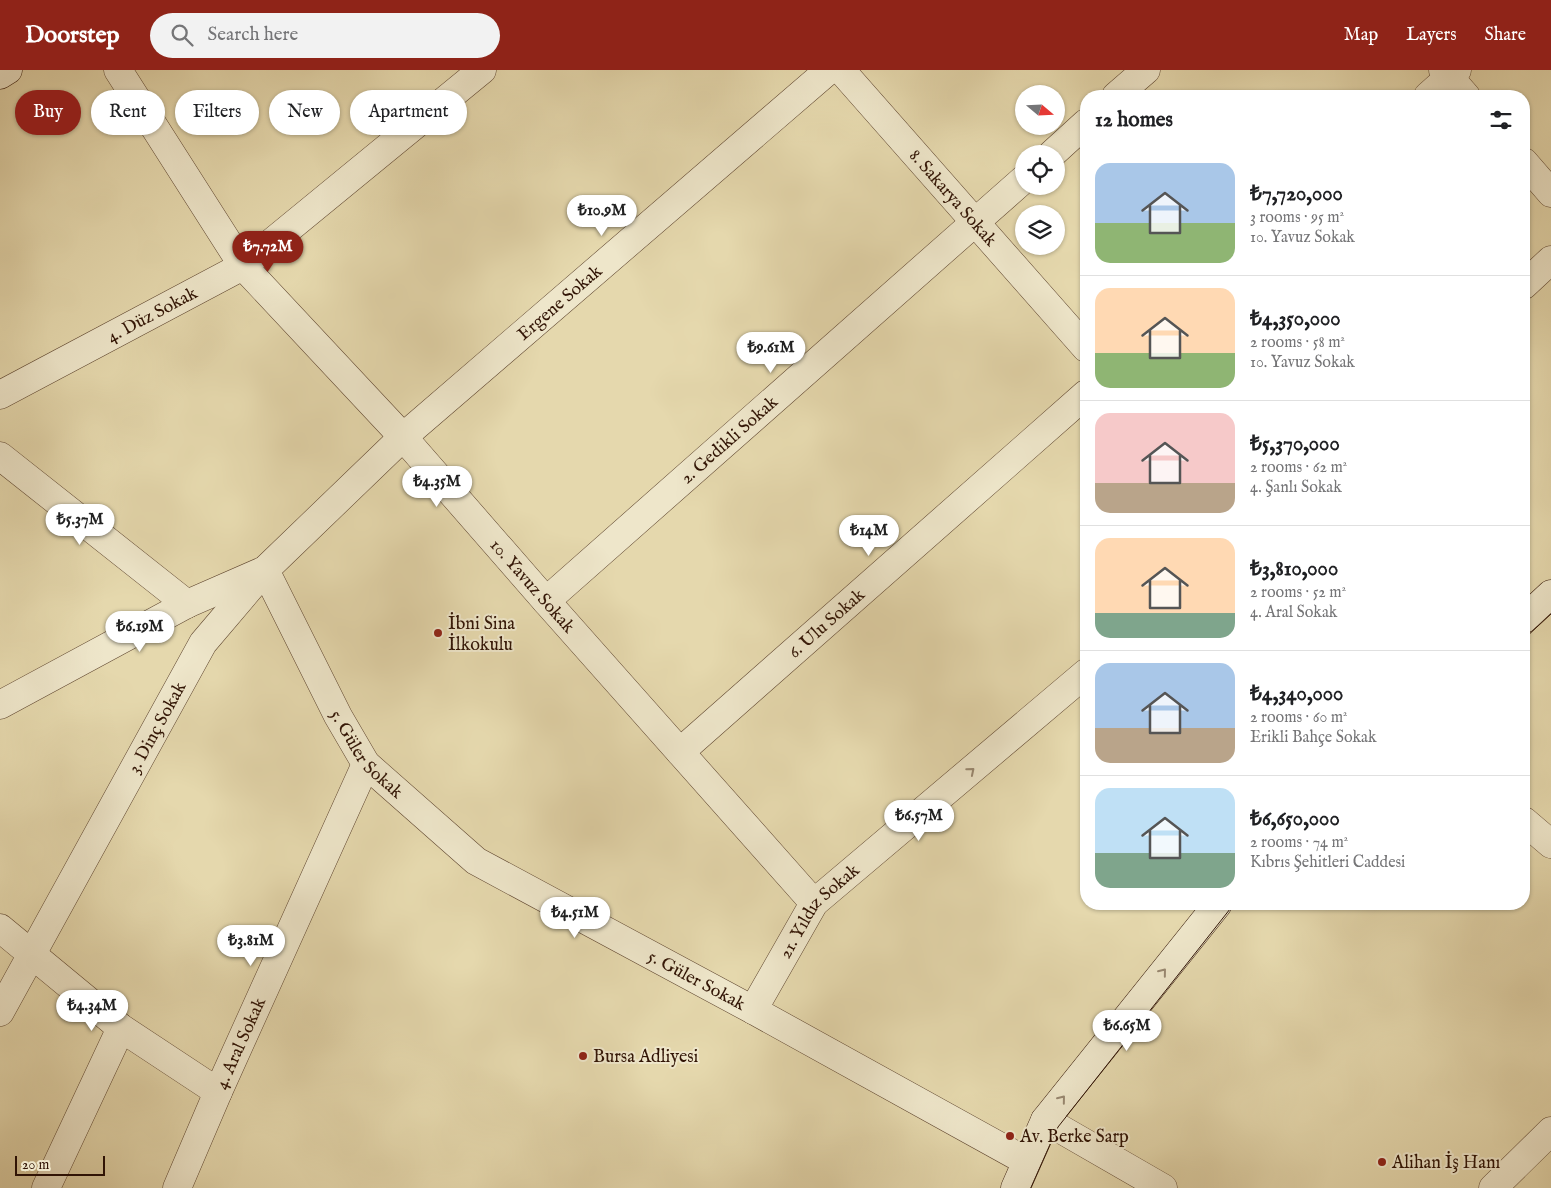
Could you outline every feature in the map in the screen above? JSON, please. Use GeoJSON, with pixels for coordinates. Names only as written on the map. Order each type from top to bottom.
{"type":"FeatureCollection","features":[{"type":"Feature","properties":{"kind":"street"},"geometry":{"type":"LineString","coordinates":[[0,74],[8,70]]}},
{"type":"Feature","properties":{"kind":"street","name":"10. Yavuz Sokak"},"geometry":{"type":"LineString","coordinates":[[118,70],[243,266],[403,437],[814,903]]}},
{"type":"Feature","properties":{"kind":"street","name":"4. Düz Sokak"},"geometry":{"type":"LineString","coordinates":[[0,395],[243,266],[482,70]]}},
{"type":"Feature","properties":{"kind":"street","name":"Ergene Sokak"},"geometry":{"type":"LineString","coordinates":[[403,437],[829,70]]}},
{"type":"Feature","properties":{"kind":"street","name":"8. Sakarya Sokak"},"geometry":{"type":"LineString","coordinates":[[841,70],[1080,341]]}},
{"type":"Feature","properties":{"kind":"street"},"geometry":{"type":"LineString","coordinates":[[1123,90],[1146,70]]}},
{"type":"Feature","properties":{"kind":"street"},"geometry":{"type":"LineString","coordinates":[[1437,90],[1454,78]]}},
{"type":"Feature","properties":{"kind":"street"},"geometry":{"type":"LineString","coordinates":[[1062,145],[1080,128]]}},
{"type":"Feature","properties":{"kind":"street"},"geometry":{"type":"LineString","coordinates":[[1530,169],[1551,194]]}},
{"type":"Feature","properties":{"kind":"street","name":"2. Gedikli Sokak"},"geometry":{"type":"LineString","coordinates":[[546,601],[1015,187]]}},
{"type":"Feature","properties":{"kind":"street"},"geometry":{"type":"LineString","coordinates":[[1530,279],[1551,260]]}},
{"type":"Feature","properties":{"kind":"street","name":"6. Ulu Sokak"},"geometry":{"type":"LineString","coordinates":[[680,752],[1080,399]]}},
{"type":"Feature","properties":{"kind":"street","name":"3. Dinç Sokak"},"geometry":{"type":"LineString","coordinates":[[0,1012],[203,643],[265,570],[403,437]]}},
{"type":"Feature","properties":{"kind":"street"},"geometry":{"type":"LineString","coordinates":[[0,456],[187,604]]}},
{"type":"Feature","properties":{"kind":"street"},"geometry":{"type":"LineString","coordinates":[[0,705],[187,604],[265,570]]}},
{"type":"Feature","properties":{"kind":"street","name":"5. Güler Sokak"},"geometry":{"type":"LineString","coordinates":[[265,570],[338,716],[366,764],[476,862],[753,1010],[1026,1161]]}},
{"type":"Feature","properties":{"kind":"street"},"geometry":{"type":"LineString","coordinates":[[1530,613],[1551,594]]}},
{"type":"Feature","properties":{"kind":"street","name":"21. Yıldız Sokak"},"geometry":{"type":"LineString","coordinates":[[753,1010],[814,903],[1080,679]]}},
{"type":"Feature","properties":{"kind":"street","name":"4. Aral Sokak"},"geometry":{"type":"LineString","coordinates":[[177,1188],[218,1092],[366,764]]}},
{"type":"Feature","properties":{"kind":"street"},"geometry":{"type":"LineString","coordinates":[[1530,826],[1551,844]]}},
{"type":"Feature","properties":{"kind":"street"},"geometry":{"type":"LineString","coordinates":[[1015,1188],[1045,1120],[1213,910]]}},
{"type":"Feature","properties":{"kind":"street"},"geometry":{"type":"LineString","coordinates":[[0,928],[121,1028],[218,1092]]}},
{"type":"Feature","properties":{"kind":"street"},"geometry":{"type":"LineString","coordinates":[[46,1188],[121,1028]]}},
{"type":"Feature","properties":{"kind":"street"},"geometry":{"type":"LineString","coordinates":[[1045,1120],[1163,1188]]}},
{"type":"Feature","properties":{"kind":"street"},"geometry":{"type":"LineString","coordinates":[[1493,1188],[1551,1131]]}},
{"type":"Feature","properties":{"kind":"tram line"},"geometry":{"type":"LineString","coordinates":[[1530,633],[1551,614]]}},
{"type":"Feature","properties":{"kind":"tram line"},"geometry":{"type":"LineString","coordinates":[[1031,1188],[1058,1127],[1229,910]]}},
{"type":"Feature","properties":{"kind":"place","name":"İbni Sina İlkokulu"},"geometry":{"type":"Point","coordinates":[438,633]}},
{"type":"Feature","properties":{"kind":"place","name":"Bursa Adliyesi"},"geometry":{"type":"Point","coordinates":[583,1056]}},
{"type":"Feature","properties":{"kind":"place","name":"Av. Berke Sarp"},"geometry":{"type":"Point","coordinates":[1010,1136]}},
{"type":"Feature","properties":{"kind":"place","name":"Alihan İş Hanı"},"geometry":{"type":"Point","coordinates":[1382,1162]}}]}
